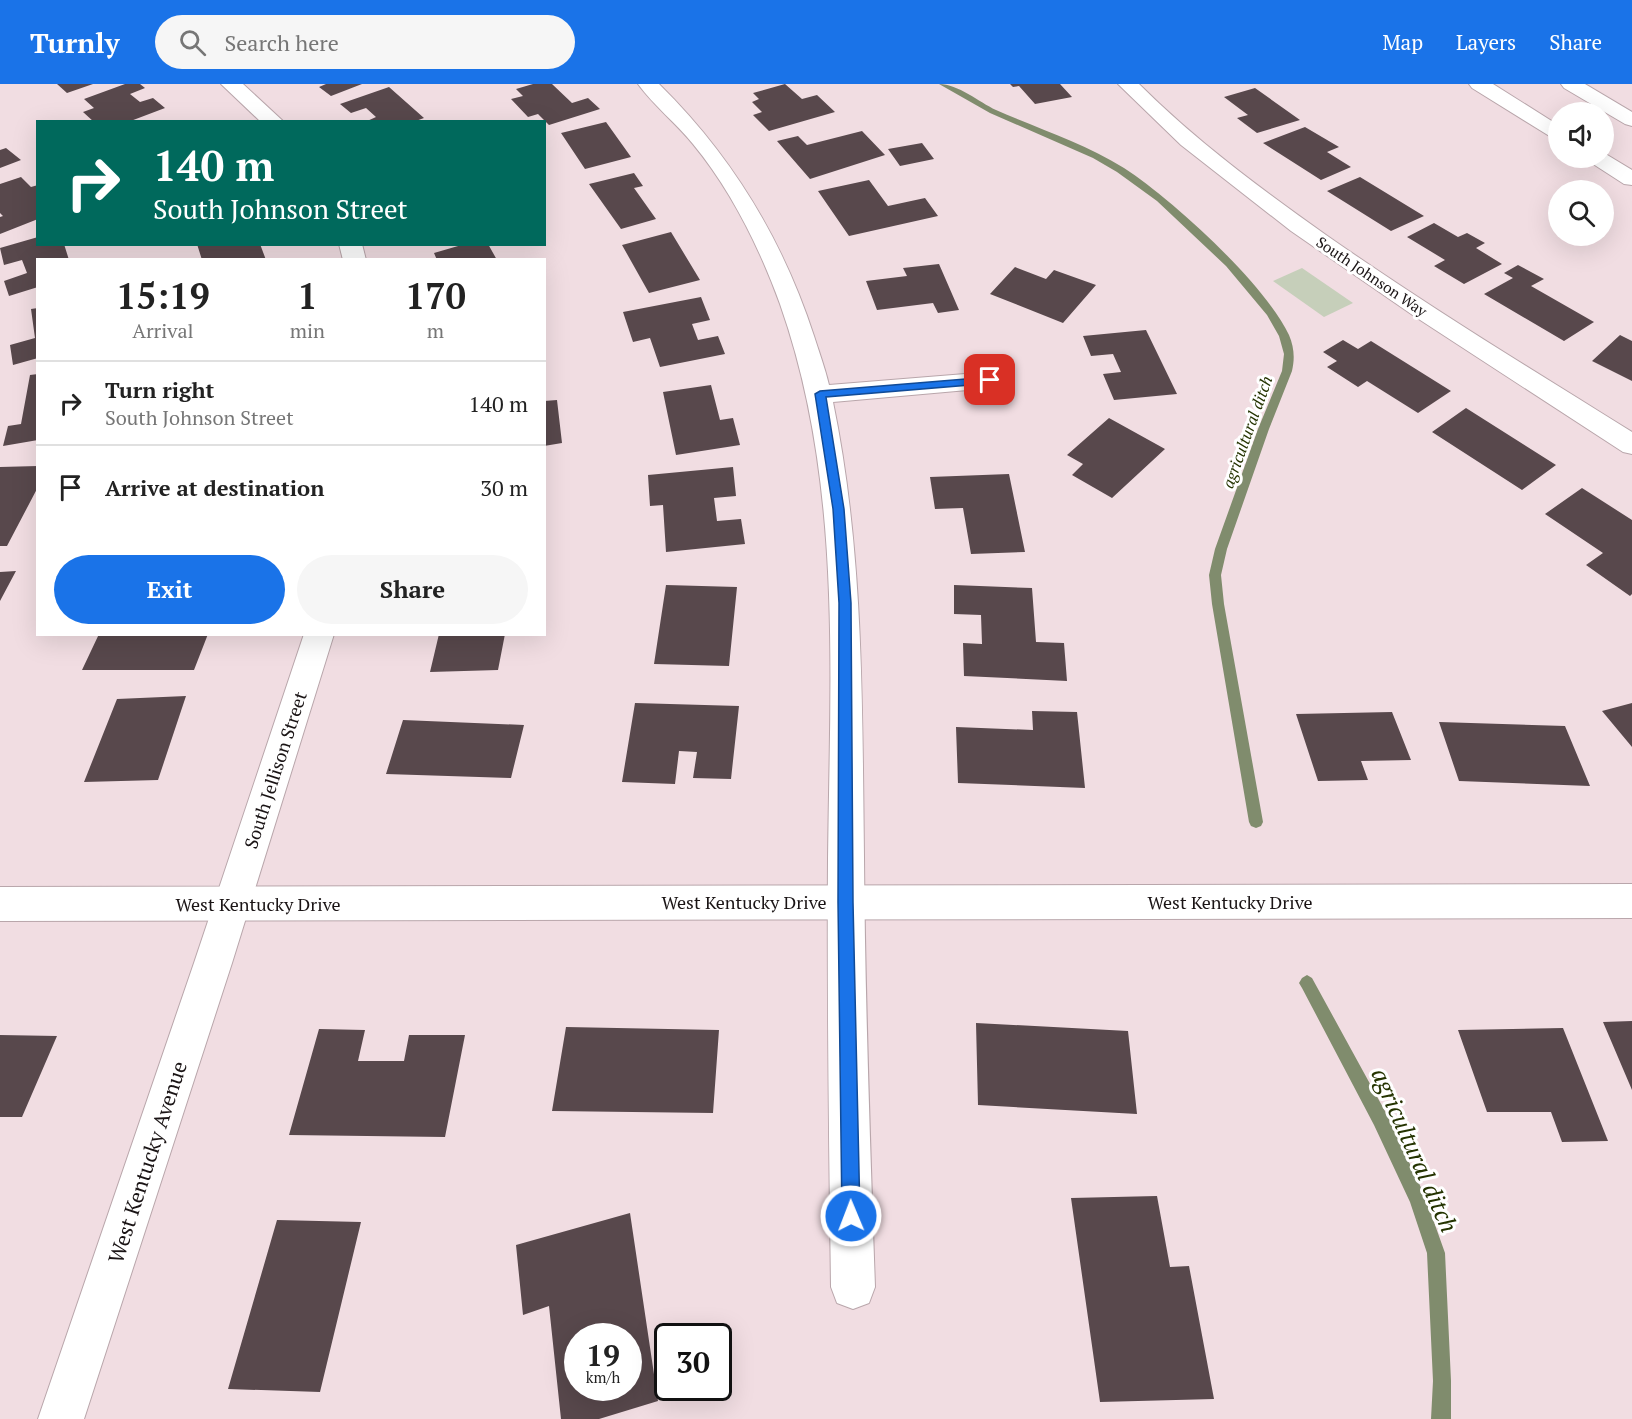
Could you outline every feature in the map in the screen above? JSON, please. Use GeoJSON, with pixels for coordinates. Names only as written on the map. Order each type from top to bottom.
{"type":"FeatureCollection","features":[{"type":"Feature","properties":{"kind":"street"},"geometry":{"type":"LineString","coordinates":[[231,84],[272,120]]}},
{"type":"Feature","properties":{"kind":"street"},"geometry":{"type":"LineString","coordinates":[[648,84],[709,151],[747,209],[792,300],[820,394],[838,509],[845,603],[846,902],[852,1287]]}},
{"type":"Feature","properties":{"kind":"street","name":"South Johnson Way"},"geometry":{"type":"LineString","coordinates":[[1128,84],[1189,141],[1310,234],[1412,304],[1632,445]]}},
{"type":"Feature","properties":{"kind":"street"},"geometry":{"type":"LineString","coordinates":[[1479,84],[1548,128]]}},
{"type":"Feature","properties":{"kind":"street"},"geometry":{"type":"LineString","coordinates":[[1571,84],[1632,120]]}},
{"type":"Feature","properties":{"kind":"street"},"geometry":{"type":"LineString","coordinates":[[1614,168],[1632,179]]}},
{"type":"Feature","properties":{"kind":"street"},"geometry":{"type":"LineString","coordinates":[[820,394],[990,380]]}},
{"type":"Feature","properties":{"kind":"street","name":"South Jellison Street"},"geometry":{"type":"LineString","coordinates":[[232,905],[318,636]]}},
{"type":"Feature","properties":{"kind":"street","name":"West Kentucky Drive"},"geometry":{"type":"LineString","coordinates":[[0,904],[1632,902]]}},
{"type":"Feature","properties":{"kind":"street","name":"West Kentucky Avenue"},"geometry":{"type":"LineString","coordinates":[[61,1419],[232,905]]}},
{"type":"Feature","properties":{"kind":"green space"},"geometry":{"type":"Polygon","coordinates":[[[1302,268],[1353,303],[1324,317],[1273,281],[1302,268]]]}},
{"type":"Feature","properties":{"kind":"building"},"geometry":{"type":"Polygon","coordinates":[[[57,84],[93,84],[67,93],[57,84]]]}},
{"type":"Feature","properties":{"kind":"building"},"geometry":{"type":"Polygon","coordinates":[[[125,84],[140,84],[145,88],[130,94],[140,102],[153,98],[165,108],[133,120],[92,120],[83,112],[94,108],[84,99],[125,84]]]}},
{"type":"Feature","properties":{"kind":"building"},"geometry":{"type":"Polygon","coordinates":[[[326,84],[362,84],[331,96],[319,87],[326,84]]]}},
{"type":"Feature","properties":{"kind":"building"},"geometry":{"type":"Polygon","coordinates":[[[533,84],[552,84],[572,103],[588,98],[600,109],[549,125],[538,114],[528,117],[511,99],[523,96],[516,89],[533,84]]]}},
{"type":"Feature","properties":{"kind":"building"},"geometry":{"type":"Polygon","coordinates":[[[785,84],[802,99],[817,95],[835,112],[769,131],[753,115],[762,112],[752,102],[759,99],[753,93],[785,84]]]}},
{"type":"Feature","properties":{"kind":"building"},"geometry":{"type":"Polygon","coordinates":[[[1010,84],[1060,84],[1072,97],[1035,104],[1019,86],[1013,87],[1010,84]]]}},
{"type":"Feature","properties":{"kind":"building"},"geometry":{"type":"Polygon","coordinates":[[[389,87],[424,118],[369,120],[376,117],[366,108],[351,113],[340,104],[389,87]]]}},
{"type":"Feature","properties":{"kind":"building"},"geometry":{"type":"Polygon","coordinates":[[[1255,88],[1300,120],[1257,133],[1237,118],[1248,115],[1224,97],[1255,88]]]}},
{"type":"Feature","properties":{"kind":"building"},"geometry":{"type":"Polygon","coordinates":[[[606,122],[631,157],[585,169],[561,133],[606,122]]]}},
{"type":"Feature","properties":{"kind":"building"},"geometry":{"type":"Polygon","coordinates":[[[1305,127],[1339,147],[1327,152],[1351,167],[1321,180],[1263,143],[1305,127]]]}},
{"type":"Feature","properties":{"kind":"building"},"geometry":{"type":"Polygon","coordinates":[[[862,131],[885,155],[810,179],[777,141],[798,136],[807,145],[862,131]]]}},
{"type":"Feature","properties":{"kind":"building"},"geometry":{"type":"Polygon","coordinates":[[[922,143],[934,159],[900,166],[888,149],[922,143]]]}},
{"type":"Feature","properties":{"kind":"building"},"geometry":{"type":"Polygon","coordinates":[[[6,148],[21,160],[0,168],[0,150],[6,148]]]}},
{"type":"Feature","properties":{"kind":"building"},"geometry":{"type":"Polygon","coordinates":[[[634,173],[643,186],[634,188],[656,219],[621,229],[589,184],[634,173]]]}},
{"type":"Feature","properties":{"kind":"building"},"geometry":{"type":"Polygon","coordinates":[[[21,177],[31,187],[36,186],[36,220],[0,234],[0,217],[3,216],[0,213],[0,184],[21,177]]]}},
{"type":"Feature","properties":{"kind":"building"},"geometry":{"type":"Polygon","coordinates":[[[1360,177],[1424,216],[1391,231],[1327,191],[1360,177]]]}},
{"type":"Feature","properties":{"kind":"building"},"geometry":{"type":"Polygon","coordinates":[[[869,180],[888,206],[925,198],[938,216],[849,236],[818,191],[869,180]]]}},
{"type":"Feature","properties":{"kind":"building"},"geometry":{"type":"Polygon","coordinates":[[[1434,223],[1458,237],[1467,233],[1485,243],[1476,248],[1502,264],[1464,284],[1434,266],[1445,260],[1407,237],[1434,223]]]}},
{"type":"Feature","properties":{"kind":"building"},"geometry":{"type":"Polygon","coordinates":[[[671,232],[700,280],[649,293],[622,245],[671,232]]]}},
{"type":"Feature","properties":{"kind":"building"},"geometry":{"type":"Polygon","coordinates":[[[36,238],[36,246],[65,246],[68,258],[36,258],[36,288],[9,296],[4,281],[27,273],[22,260],[4,265],[0,248],[36,238]]]}},
{"type":"Feature","properties":{"kind":"building"},"geometry":{"type":"Polygon","coordinates":[[[198,246],[261,246],[265,258],[201,258],[198,246]]]}},
{"type":"Feature","properties":{"kind":"building"},"geometry":{"type":"Polygon","coordinates":[[[458,246],[489,246],[496,258],[436,258],[434,253],[458,246]]]}},
{"type":"Feature","properties":{"kind":"building"},"geometry":{"type":"Polygon","coordinates":[[[939,264],[959,310],[938,313],[933,303],[877,310],[866,281],[907,276],[903,268],[939,264]]]}},
{"type":"Feature","properties":{"kind":"building"},"geometry":{"type":"Polygon","coordinates":[[[1518,265],[1544,279],[1531,286],[1594,322],[1564,341],[1484,294],[1513,278],[1504,273],[1518,265]]]}},
{"type":"Feature","properties":{"kind":"building"},"geometry":{"type":"Polygon","coordinates":[[[1015,267],[1046,279],[1054,270],[1096,285],[1063,323],[990,294],[1015,267]]]}},
{"type":"Feature","properties":{"kind":"building"},"geometry":{"type":"Polygon","coordinates":[[[701,297],[710,320],[692,324],[698,340],[718,336],[725,354],[660,367],[650,338],[633,342],[623,312],[701,297]]]}},
{"type":"Feature","properties":{"kind":"building"},"geometry":{"type":"Polygon","coordinates":[[[36,308],[36,359],[13,365],[10,345],[35,338],[31,309],[36,308]]]}},
{"type":"Feature","properties":{"kind":"building"},"geometry":{"type":"Polygon","coordinates":[[[1146,330],[1177,394],[1114,400],[1103,374],[1121,372],[1113,354],[1091,356],[1083,336],[1146,330]]]}},
{"type":"Feature","properties":{"kind":"building"},"geometry":{"type":"Polygon","coordinates":[[[1620,335],[1632,341],[1632,381],[1592,361],[1620,335]]]}},
{"type":"Feature","properties":{"kind":"building"},"geometry":{"type":"Polygon","coordinates":[[[1343,340],[1358,349],[1371,341],[1451,391],[1418,413],[1367,381],[1358,387],[1327,367],[1337,361],[1323,352],[1343,340]]]}},
{"type":"Feature","properties":{"kind":"building"},"geometry":{"type":"Polygon","coordinates":[[[36,374],[36,440],[3,446],[8,426],[21,424],[30,375],[36,374]]]}},
{"type":"Feature","properties":{"kind":"building"},"geometry":{"type":"Polygon","coordinates":[[[711,385],[720,420],[733,418],[740,445],[676,455],[663,392],[711,385]]]}},
{"type":"Feature","properties":{"kind":"building"},"geometry":{"type":"Polygon","coordinates":[[[557,400],[562,443],[546,446],[546,401],[557,400]]]}},
{"type":"Feature","properties":{"kind":"building"},"geometry":{"type":"Polygon","coordinates":[[[1466,408],[1556,465],[1522,490],[1432,432],[1466,408]]]}},
{"type":"Feature","properties":{"kind":"building"},"geometry":{"type":"Polygon","coordinates":[[[1109,418],[1165,449],[1112,498],[1072,475],[1083,464],[1067,455],[1109,418]]]}},
{"type":"Feature","properties":{"kind":"building"},"geometry":{"type":"Polygon","coordinates":[[[36,466],[36,491],[7,546],[0,546],[0,467],[36,466]]]}},
{"type":"Feature","properties":{"kind":"building"},"geometry":{"type":"Polygon","coordinates":[[[733,467],[736,496],[714,498],[717,521],[741,519],[745,544],[666,552],[663,505],[650,506],[648,475],[733,467]]]}},
{"type":"Feature","properties":{"kind":"building"},"geometry":{"type":"Polygon","coordinates":[[[1009,474],[1025,552],[971,554],[963,508],[935,509],[930,477],[1009,474]]]}},
{"type":"Feature","properties":{"kind":"building"},"geometry":{"type":"Polygon","coordinates":[[[1582,488],[1632,520],[1632,594],[1630,596],[1586,565],[1603,553],[1545,514],[1582,488]]]}},
{"type":"Feature","properties":{"kind":"building"},"geometry":{"type":"Polygon","coordinates":[[[16,571],[0,601],[0,572],[16,571]]]}},
{"type":"Feature","properties":{"kind":"building"},"geometry":{"type":"Polygon","coordinates":[[[666,585],[737,587],[729,666],[654,664],[666,585]]]}},
{"type":"Feature","properties":{"kind":"building"},"geometry":{"type":"Polygon","coordinates":[[[954,585],[1032,588],[1036,642],[1064,643],[1067,681],[964,676],[963,643],[982,644],[981,615],[954,614],[954,585]]]}},
{"type":"Feature","properties":{"kind":"building"},"geometry":{"type":"Polygon","coordinates":[[[98,636],[207,636],[194,670],[82,670],[98,636]]]}},
{"type":"Feature","properties":{"kind":"building"},"geometry":{"type":"Polygon","coordinates":[[[439,636],[505,636],[498,670],[430,672],[439,636]]]}},
{"type":"Feature","properties":{"kind":"building"},"geometry":{"type":"Polygon","coordinates":[[[186,696],[158,780],[84,782],[117,699],[186,696]]]}},
{"type":"Feature","properties":{"kind":"building"},"geometry":{"type":"Polygon","coordinates":[[[635,703],[739,706],[731,779],[693,778],[697,752],[679,751],[675,784],[622,782],[635,703]]]}},
{"type":"Feature","properties":{"kind":"building"},"geometry":{"type":"Polygon","coordinates":[[[1632,703],[1632,747],[1602,711],[1632,703]]]}},
{"type":"Feature","properties":{"kind":"building"},"geometry":{"type":"Polygon","coordinates":[[[1032,711],[1077,712],[1085,788],[958,783],[956,727],[1033,730],[1032,711]]]}},
{"type":"Feature","properties":{"kind":"building"},"geometry":{"type":"Polygon","coordinates":[[[1392,712],[1411,760],[1361,761],[1368,780],[1318,781],[1296,714],[1392,712]]]}},
{"type":"Feature","properties":{"kind":"building"},"geometry":{"type":"Polygon","coordinates":[[[403,720],[524,725],[511,778],[386,774],[403,720]]]}},
{"type":"Feature","properties":{"kind":"building"},"geometry":{"type":"Polygon","coordinates":[[[1439,722],[1565,726],[1590,786],[1459,781],[1439,722]]]}},
{"type":"Feature","properties":{"kind":"building"},"geometry":{"type":"Polygon","coordinates":[[[1632,1021],[1632,1090],[1603,1022],[1632,1021]]]}},
{"type":"Feature","properties":{"kind":"building"},"geometry":{"type":"Polygon","coordinates":[[[976,1023],[1128,1031],[1137,1114],[978,1105],[976,1023]]]}},
{"type":"Feature","properties":{"kind":"building"},"geometry":{"type":"Polygon","coordinates":[[[566,1027],[719,1030],[713,1113],[552,1111],[566,1027]]]}},
{"type":"Feature","properties":{"kind":"building"},"geometry":{"type":"Polygon","coordinates":[[[1563,1028],[1608,1141],[1562,1142],[1551,1112],[1487,1112],[1458,1030],[1563,1028]]]}},
{"type":"Feature","properties":{"kind":"building"},"geometry":{"type":"Polygon","coordinates":[[[319,1029],[365,1030],[358,1061],[404,1061],[409,1035],[465,1035],[445,1137],[289,1135],[319,1029]]]}},
{"type":"Feature","properties":{"kind":"building"},"geometry":{"type":"Polygon","coordinates":[[[0,1035],[57,1036],[22,1117],[0,1117],[0,1035]]]}},
{"type":"Feature","properties":{"kind":"building"},"geometry":{"type":"Polygon","coordinates":[[[1157,1196],[1170,1267],[1189,1266],[1214,1399],[1100,1402],[1071,1198],[1157,1196]]]}},
{"type":"Feature","properties":{"kind":"building"},"geometry":{"type":"Polygon","coordinates":[[[630,1213],[654,1374],[654,1401],[658,1401],[599,1419],[561,1419],[549,1306],[523,1315],[516,1245],[630,1213]]]}},
{"type":"Feature","properties":{"kind":"building"},"geometry":{"type":"Polygon","coordinates":[[[277,1220],[361,1222],[320,1392],[228,1389],[277,1220]]]}},
{"type":"Feature","properties":{"kind":"waterway","name":"agricultural ditch"},"geometry":{"type":"LineString","coordinates":[[943,84],[992,111],[1096,156],[1144,186],[1181,217],[1229,264],[1252,289],[1284,336],[1289,354],[1287,371],[1263,429],[1218,558],[1215,575],[1256,822]]}},
{"type":"Feature","properties":{"kind":"waterway","name":"agricultural ditch"},"geometry":{"type":"LineString","coordinates":[[1307,983],[1380,1119],[1418,1200],[1436,1253],[1442,1381],[1441,1419]]}},
{"type":"Feature","properties":{"kind":"route"},"geometry":{"type":"LineString","coordinates":[[851,1216],[846,902],[845,603],[838,509],[820,394],[990,380]]}}]}
